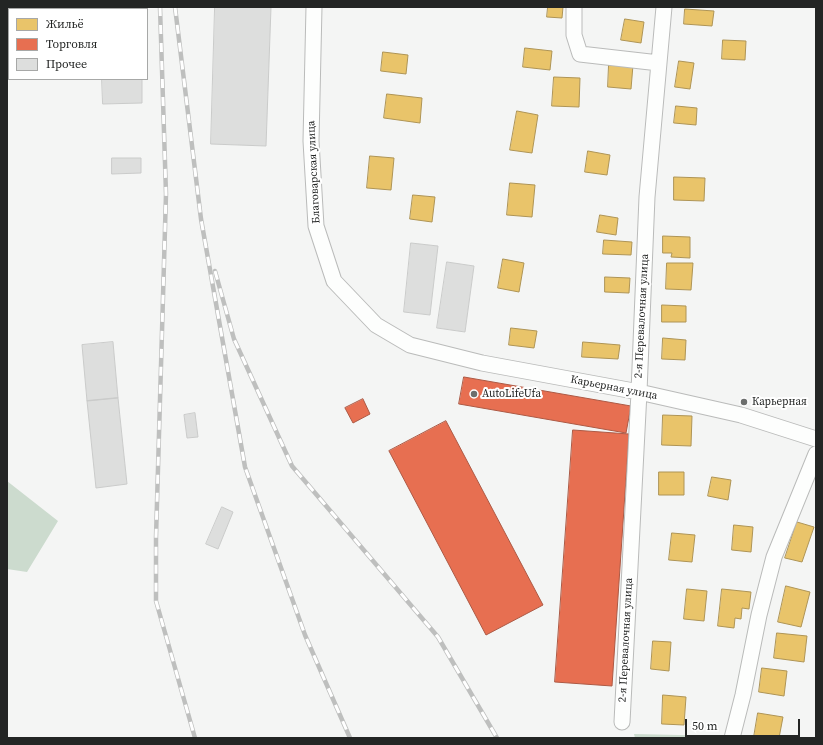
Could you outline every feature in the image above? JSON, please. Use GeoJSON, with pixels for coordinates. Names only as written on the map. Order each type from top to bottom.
{"type":"FeatureCollection","features":[{"type":"Feature","properties":{"kind":"street","name":"Благоварская улица"},"geometry":{"type":"LineString","coordinates":[[314,7],[311,141],[316,226],[334,281],[376,325],[410,345]]}},
{"type":"Feature","properties":{"kind":"street"},"geometry":{"type":"LineString","coordinates":[[574,7],[574,35],[580,54],[659,63]]}},
{"type":"Feature","properties":{"kind":"street","name":"2-я Перевалочная улица"},"geometry":{"type":"LineString","coordinates":[[622,722],[639,392],[647,197],[664,7]]}},
{"type":"Feature","properties":{"kind":"street","name":"Карьерная улица"},"geometry":{"type":"LineString","coordinates":[[410,345],[482,363],[639,392],[741,414],[816,439]]}},
{"type":"Feature","properties":{"kind":"street"},"geometry":{"type":"LineString","coordinates":[[732,738],[743,695],[759,615],[774,557],[816,454]]}},
{"type":"Feature","properties":{"kind":"green space"},"geometry":{"type":"Polygon","coordinates":[[[7,481],[58,521],[27,572],[7,569],[7,481]]]}},
{"type":"Feature","properties":{"kind":"green space"},"geometry":{"type":"Polygon","coordinates":[[[634,734],[723,736],[723,738],[635,738],[634,734]]]}},
{"type":"Feature","properties":{"kind":"building: Жильё"},"geometry":{"type":"Polygon","coordinates":[[[548,7],[563,7],[562,18],[547,17],[548,7]]]}},
{"type":"Feature","properties":{"kind":"building: Жильё"},"geometry":{"type":"Polygon","coordinates":[[[685,9],[714,11],[712,26],[684,24],[685,9]]]}},
{"type":"Feature","properties":{"kind":"building: Жильё"},"geometry":{"type":"Polygon","coordinates":[[[625,19],[644,22],[641,43],[621,40],[625,19]]]}},
{"type":"Feature","properties":{"kind":"building: Жильё"},"geometry":{"type":"Polygon","coordinates":[[[723,40],[746,41],[745,60],[722,59],[723,40]]]}},
{"type":"Feature","properties":{"kind":"building: Жильё"},"geometry":{"type":"Polygon","coordinates":[[[525,48],[552,51],[550,70],[523,67],[525,48]]]}},
{"type":"Feature","properties":{"kind":"building: Жильё"},"geometry":{"type":"Polygon","coordinates":[[[383,52],[408,55],[406,74],[381,71],[383,52]]]}},
{"type":"Feature","properties":{"kind":"building: Жильё"},"geometry":{"type":"Polygon","coordinates":[[[679,61],[694,63],[690,89],[675,87],[679,61]]]}},
{"type":"Feature","properties":{"kind":"building: Жильё"},"geometry":{"type":"Polygon","coordinates":[[[609,64],[633,65],[631,89],[608,87],[609,64]]]}},
{"type":"Feature","properties":{"kind":"building: Жильё"},"geometry":{"type":"Polygon","coordinates":[[[554,77],[580,78],[579,107],[552,106],[554,77]]]}},
{"type":"Feature","properties":{"kind":"building: Жильё"},"geometry":{"type":"Polygon","coordinates":[[[387,94],[422,98],[420,123],[384,118],[387,94]]]}},
{"type":"Feature","properties":{"kind":"building: Жильё"},"geometry":{"type":"Polygon","coordinates":[[[676,106],[697,108],[696,125],[674,123],[676,106]]]}},
{"type":"Feature","properties":{"kind":"building: Жильё"},"geometry":{"type":"Polygon","coordinates":[[[517,111],[538,115],[532,153],[510,150],[517,111]]]}},
{"type":"Feature","properties":{"kind":"building: Жильё"},"geometry":{"type":"Polygon","coordinates":[[[588,151],[610,155],[607,175],[585,172],[588,151]]]}},
{"type":"Feature","properties":{"kind":"building: Жильё"},"geometry":{"type":"Polygon","coordinates":[[[370,156],[394,158],[391,190],[367,188],[370,156]]]}},
{"type":"Feature","properties":{"kind":"building: Жильё"},"geometry":{"type":"Polygon","coordinates":[[[674,177],[705,178],[704,201],[674,200],[674,177]]]}},
{"type":"Feature","properties":{"kind":"building: Жильё"},"geometry":{"type":"Polygon","coordinates":[[[510,183],[535,185],[532,217],[507,215],[510,183]]]}},
{"type":"Feature","properties":{"kind":"building: Жильё"},"geometry":{"type":"Polygon","coordinates":[[[413,195],[435,197],[432,222],[410,219],[413,195]]]}},
{"type":"Feature","properties":{"kind":"building: Жильё"},"geometry":{"type":"Polygon","coordinates":[[[600,215],[618,218],[616,235],[597,232],[600,215]]]}},
{"type":"Feature","properties":{"kind":"building: Жильё"},"geometry":{"type":"Polygon","coordinates":[[[663,236],[690,237],[690,258],[671,257],[672,253],[663,253],[663,236]]]}},
{"type":"Feature","properties":{"kind":"building: Жильё"},"geometry":{"type":"Polygon","coordinates":[[[604,240],[632,242],[631,255],[603,254],[604,240]]]}},
{"type":"Feature","properties":{"kind":"building: Жильё"},"geometry":{"type":"Polygon","coordinates":[[[503,259],[524,263],[519,292],[498,288],[503,259]]]}},
{"type":"Feature","properties":{"kind":"building: Жильё"},"geometry":{"type":"Polygon","coordinates":[[[667,263],[693,263],[691,290],[666,289],[667,263]]]}},
{"type":"Feature","properties":{"kind":"building: Жильё"},"geometry":{"type":"Polygon","coordinates":[[[605,277],[630,278],[629,293],[605,292],[605,277]]]}},
{"type":"Feature","properties":{"kind":"building: Жильё"},"geometry":{"type":"Polygon","coordinates":[[[662,305],[686,306],[686,322],[662,322],[662,305]]]}},
{"type":"Feature","properties":{"kind":"building: Жильё"},"geometry":{"type":"Polygon","coordinates":[[[511,328],[537,331],[534,348],[509,345],[511,328]]]}},
{"type":"Feature","properties":{"kind":"building: Жильё"},"geometry":{"type":"Polygon","coordinates":[[[663,338],[686,340],[685,360],[662,359],[663,338]]]}},
{"type":"Feature","properties":{"kind":"building: Жильё"},"geometry":{"type":"Polygon","coordinates":[[[583,342],[620,345],[618,359],[582,357],[583,342]]]}},
{"type":"Feature","properties":{"kind":"building: Жильё"},"geometry":{"type":"Polygon","coordinates":[[[663,415],[692,416],[691,446],[662,445],[663,415]]]}},
{"type":"Feature","properties":{"kind":"building: Жильё"},"geometry":{"type":"Polygon","coordinates":[[[659,472],[684,472],[684,495],[659,495],[659,472]]]}},
{"type":"Feature","properties":{"kind":"building: Жильё"},"geometry":{"type":"Polygon","coordinates":[[[712,477],[731,480],[728,500],[708,496],[712,477]]]}},
{"type":"Feature","properties":{"kind":"building: Жильё"},"geometry":{"type":"Polygon","coordinates":[[[797,522],[814,527],[802,562],[785,558],[797,522]]]}},
{"type":"Feature","properties":{"kind":"building: Жильё"},"geometry":{"type":"Polygon","coordinates":[[[734,525],[753,527],[751,552],[732,550],[734,525]]]}},
{"type":"Feature","properties":{"kind":"building: Жильё"},"geometry":{"type":"Polygon","coordinates":[[[672,533],[695,535],[692,562],[669,560],[672,533]]]}},
{"type":"Feature","properties":{"kind":"building: Жильё"},"geometry":{"type":"Polygon","coordinates":[[[786,586],[810,592],[801,627],[778,622],[786,586]]]}},
{"type":"Feature","properties":{"kind":"building: Жильё"},"geometry":{"type":"Polygon","coordinates":[[[687,589],[707,591],[704,621],[684,619],[687,589]]]}},
{"type":"Feature","properties":{"kind":"building: Жильё"},"geometry":{"type":"Polygon","coordinates":[[[722,589],[751,592],[749,609],[742,608],[741,619],[735,618],[734,628],[718,626],[722,589]]]}},
{"type":"Feature","properties":{"kind":"building: Жильё"},"geometry":{"type":"Polygon","coordinates":[[[777,633],[807,636],[804,662],[774,658],[777,633]]]}},
{"type":"Feature","properties":{"kind":"building: Жильё"},"geometry":{"type":"Polygon","coordinates":[[[653,641],[671,642],[669,671],[651,669],[653,641]]]}},
{"type":"Feature","properties":{"kind":"building: Жильё"},"geometry":{"type":"Polygon","coordinates":[[[762,668],[787,671],[784,696],[759,692],[762,668]]]}},
{"type":"Feature","properties":{"kind":"building: Жильё"},"geometry":{"type":"Polygon","coordinates":[[[663,695],[686,697],[684,725],[662,724],[663,695]]]}},
{"type":"Feature","properties":{"kind":"building: Жильё"},"geometry":{"type":"Polygon","coordinates":[[[758,713],[783,717],[779,738],[754,737],[758,713]]]}},
{"type":"Feature","properties":{"kind":"building: Торговля"},"geometry":{"type":"Polygon","coordinates":[[[464,377],[631,406],[626,433],[459,404],[464,377]]]}},
{"type":"Feature","properties":{"kind":"building: Торговля"},"geometry":{"type":"Polygon","coordinates":[[[363,399],[370,414],[353,423],[345,408],[363,399]]]}},
{"type":"Feature","properties":{"kind":"building: Торговля"},"geometry":{"type":"Polygon","coordinates":[[[446,421],[543,605],[486,635],[389,451],[446,421]]]}},
{"type":"Feature","properties":{"kind":"building: Торговля"},"geometry":{"type":"Polygon","coordinates":[[[573,430],[629,434],[612,686],[555,682],[573,430]]]}},
{"type":"Feature","properties":{"kind":"building: Прочее"},"geometry":{"type":"Polygon","coordinates":[[[18,7],[43,7],[42,8],[18,7]]]}},
{"type":"Feature","properties":{"kind":"building: Прочее"},"geometry":{"type":"Polygon","coordinates":[[[215,7],[271,7],[266,146],[211,144],[215,7]]]}},
{"type":"Feature","properties":{"kind":"building: Прочее"},"geometry":{"type":"Polygon","coordinates":[[[102,80],[142,80],[142,103],[103,104],[102,80]]]}},
{"type":"Feature","properties":{"kind":"building: Прочее"},"geometry":{"type":"Polygon","coordinates":[[[112,158],[141,158],[141,173],[112,174],[112,158]]]}},
{"type":"Feature","properties":{"kind":"building: Прочее"},"geometry":{"type":"Polygon","coordinates":[[[411,243],[438,246],[430,315],[404,312],[411,243]]]}},
{"type":"Feature","properties":{"kind":"building: Прочее"},"geometry":{"type":"Polygon","coordinates":[[[447,262],[474,266],[465,332],[437,328],[447,262]]]}},
{"type":"Feature","properties":{"kind":"building: Прочее"},"geometry":{"type":"Polygon","coordinates":[[[113,342],[118,398],[87,401],[82,345],[113,342]]]}},
{"type":"Feature","properties":{"kind":"building: Прочее"},"geometry":{"type":"Polygon","coordinates":[[[118,398],[127,484],[96,488],[87,401],[118,398]]]}},
{"type":"Feature","properties":{"kind":"building: Прочее"},"geometry":{"type":"Polygon","coordinates":[[[195,413],[198,437],[187,438],[184,415],[195,413]]]}},
{"type":"Feature","properties":{"kind":"building: Прочее"},"geometry":{"type":"Polygon","coordinates":[[[222,507],[233,512],[218,549],[206,544],[222,507]]]}},
{"type":"Feature","properties":{"kind":"railway"},"geometry":{"type":"LineString","coordinates":[[160,7],[166,194],[156,537],[156,601],[195,738]]}},
{"type":"Feature","properties":{"kind":"railway"},"geometry":{"type":"LineString","coordinates":[[175,7],[201,219],[245,467],[305,635],[350,738]]}},
{"type":"Feature","properties":{"kind":"railway"},"geometry":{"type":"LineString","coordinates":[[215,271],[234,339],[292,466],[438,637],[497,738]]}},
{"type":"Feature","properties":{"kind":"place","name":"AutoLifeUfa"},"geometry":{"type":"Point","coordinates":[474,394]}},
{"type":"Feature","properties":{"kind":"place","name":"Карьерная"},"geometry":{"type":"Point","coordinates":[744,402]}}]}
